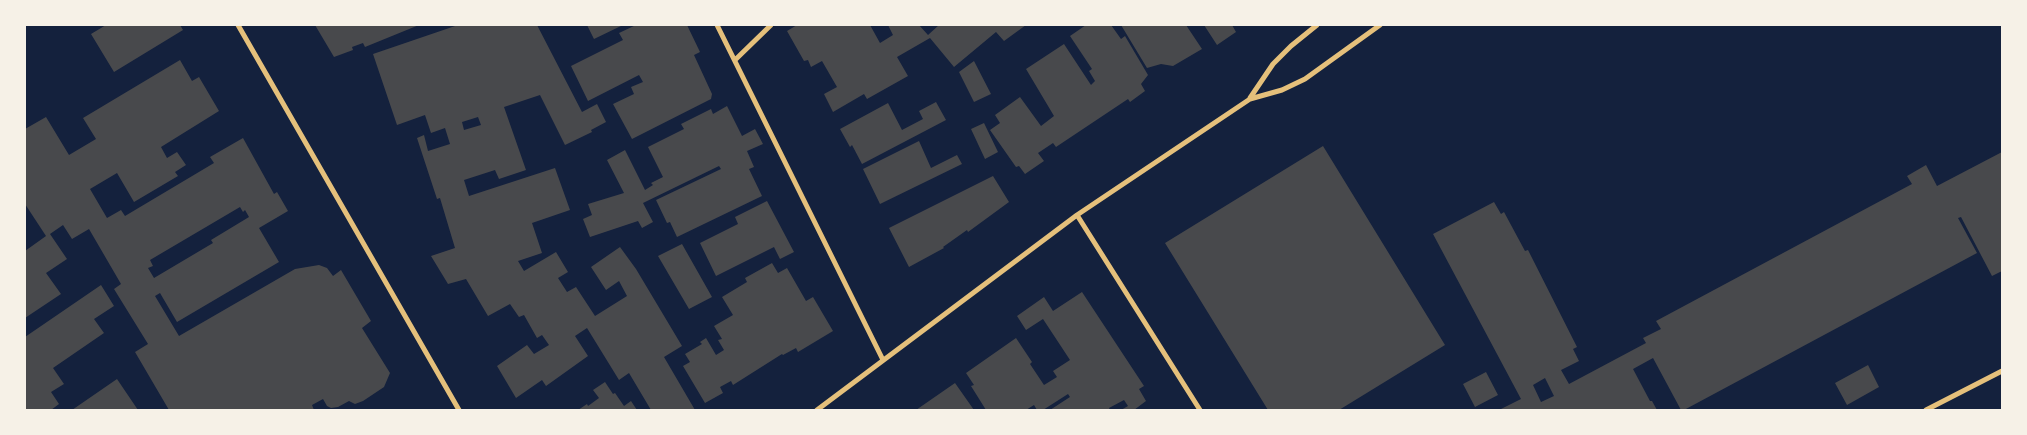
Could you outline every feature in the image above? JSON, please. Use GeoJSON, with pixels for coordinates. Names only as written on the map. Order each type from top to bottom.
{"type":"FeatureCollection","features":[{"type":"Feature","properties":{"kind":"street"},"geometry":{"type":"LineString","coordinates":[[238,25],[459,410]]}},
{"type":"Feature","properties":{"kind":"street"},"geometry":{"type":"LineString","coordinates":[[717,25],[882,360]]}},
{"type":"Feature","properties":{"kind":"street"},"geometry":{"type":"LineString","coordinates":[[734,60],[771,25]]}},
{"type":"Feature","properties":{"kind":"street"},"geometry":{"type":"LineString","coordinates":[[1250,99],[1273,64],[1291,46],[1317,25]]}},
{"type":"Feature","properties":{"kind":"street"},"geometry":{"type":"LineString","coordinates":[[817,410],[1077,215],[1250,99],[1282,90],[1305,79],[1380,25]]}},
{"type":"Feature","properties":{"kind":"street"},"geometry":{"type":"LineString","coordinates":[[1077,215],[1200,410]]}},
{"type":"Feature","properties":{"kind":"street"},"geometry":{"type":"LineString","coordinates":[[1926,410],[2002,371]]}},
{"type":"Feature","properties":{"kind":"building"},"geometry":{"type":"Polygon","coordinates":[[[106,25],[180,25],[183,30],[114,72],[91,34],[106,25]]]}},
{"type":"Feature","properties":{"kind":"building"},"geometry":{"type":"Polygon","coordinates":[[[315,25],[419,25],[365,47],[363,43],[352,47],[353,50],[334,57],[315,25]]]}},
{"type":"Feature","properties":{"kind":"building"},"geometry":{"type":"Polygon","coordinates":[[[458,25],[537,25],[582,112],[597,104],[606,122],[591,130],[592,132],[565,145],[540,95],[504,107],[526,170],[499,179],[495,170],[464,180],[469,196],[555,168],[570,210],[532,223],[542,253],[518,261],[524,271],[556,252],[568,272],[558,278],[567,292],[576,287],[595,316],[627,296],[619,281],[606,290],[591,267],[620,247],[636,269],[682,346],[664,357],[695,410],[651,410],[629,373],[619,380],[587,328],[575,336],[588,356],[546,386],[542,380],[516,398],[497,366],[527,345],[534,354],[549,345],[542,335],[537,338],[524,315],[519,317],[510,304],[488,316],[466,279],[448,284],[431,256],[455,248],[440,198],[437,199],[417,138],[424,135],[428,151],[450,144],[445,128],[431,133],[425,115],[397,125],[373,54],[458,25]],[[478,117],[462,122],[464,130],[481,125],[478,117]]]}},
{"type":"Feature","properties":{"kind":"building"},"geometry":{"type":"Polygon","coordinates":[[[587,25],[623,25],[594,39],[587,25]]]}},
{"type":"Feature","properties":{"kind":"building"},"geometry":{"type":"Polygon","coordinates":[[[636,25],[687,25],[700,52],[694,55],[712,94],[711,99],[632,139],[613,104],[634,94],[631,87],[643,82],[639,75],[588,101],[571,66],[623,40],[619,33],[636,25]]]}},
{"type":"Feature","properties":{"kind":"building"},"geometry":{"type":"Polygon","coordinates":[[[797,25],[870,25],[880,43],[893,35],[888,25],[919,25],[928,35],[939,25],[1026,25],[1004,41],[996,32],[954,67],[930,38],[897,57],[908,76],[867,99],[864,94],[833,112],[824,94],[837,87],[822,61],[811,67],[808,60],[804,61],[787,31],[797,25]]]}},
{"type":"Feature","properties":{"kind":"building"},"geometry":{"type":"Polygon","coordinates":[[[1086,25],[1111,25],[1121,39],[1125,36],[1148,75],[1141,84],[1145,91],[1130,102],[1128,99],[1056,147],[1053,143],[1038,153],[1044,161],[1025,174],[1019,166],[1016,167],[990,130],[1000,123],[995,115],[1020,97],[1041,126],[1054,116],[1026,69],[1064,44],[1091,85],[1095,81],[1089,71],[1092,69],[1070,36],[1086,25]]]}},
{"type":"Feature","properties":{"kind":"building"},"geometry":{"type":"Polygon","coordinates":[[[1121,25],[1186,25],[1202,49],[1173,66],[1161,64],[1147,68],[1121,25]]]}},
{"type":"Feature","properties":{"kind":"building"},"geometry":{"type":"Polygon","coordinates":[[[1204,25],[1232,25],[1236,32],[1217,45],[1204,25]]]}},
{"type":"Feature","properties":{"kind":"building"},"geometry":{"type":"Polygon","coordinates":[[[180,60],[192,81],[199,77],[219,111],[161,147],[167,158],[177,152],[186,165],[175,172],[178,176],[134,202],[117,173],[90,189],[107,218],[121,210],[125,216],[214,163],[210,157],[243,138],[274,194],[277,192],[288,211],[259,228],[279,262],[177,322],[160,293],[155,296],[179,336],[295,269],[319,265],[327,268],[333,276],[341,270],[371,321],[362,328],[390,373],[384,387],[355,404],[349,401],[338,407],[331,408],[327,406],[323,399],[312,405],[314,410],[169,410],[135,352],[148,344],[114,289],[121,284],[89,229],[72,239],[63,225],[50,234],[67,259],[46,273],[61,294],[25,318],[25,251],[46,236],[25,204],[25,129],[46,117],[69,155],[96,139],[83,118],[180,60]],[[240,207],[150,260],[153,266],[148,268],[154,278],[213,243],[211,240],[249,217],[245,210],[243,212],[240,207]]]}},
{"type":"Feature","properties":{"kind":"building"},"geometry":{"type":"Polygon","coordinates":[[[974,61],[991,94],[974,102],[959,72],[974,61]]]}},
{"type":"Feature","properties":{"kind":"building"},"geometry":{"type":"Polygon","coordinates":[[[936,102],[946,120],[862,164],[852,145],[850,147],[840,129],[888,103],[902,130],[923,119],[919,111],[936,102]]]}},
{"type":"Feature","properties":{"kind":"building"},"geometry":{"type":"Polygon","coordinates":[[[727,106],[742,136],[755,129],[763,144],[747,151],[754,167],[749,169],[762,196],[677,237],[670,222],[667,223],[656,200],[721,169],[719,166],[643,203],[653,222],[642,228],[638,221],[590,237],[583,219],[592,215],[588,204],[624,193],[607,160],[625,150],[645,190],[653,185],[651,183],[663,177],[648,147],[684,129],[681,124],[711,109],[713,114],[727,106]]]}},
{"type":"Feature","properties":{"kind":"building"},"geometry":{"type":"Polygon","coordinates":[[[984,123],[998,152],[985,159],[971,129],[984,123]]]}},
{"type":"Feature","properties":{"kind":"building"},"geometry":{"type":"Polygon","coordinates":[[[919,141],[931,168],[957,155],[962,164],[880,204],[863,169],[919,141]]]}},
{"type":"Feature","properties":{"kind":"building"},"geometry":{"type":"Polygon","coordinates":[[[1323,146],[1445,345],[1339,410],[1268,410],[1165,243],[1323,146]]]}},
{"type":"Feature","properties":{"kind":"building"},"geometry":{"type":"Polygon","coordinates":[[[2002,152],[2002,271],[1992,276],[1961,217],[1958,218],[1977,253],[1684,410],[1681,410],[1653,358],[1633,369],[1657,410],[1499,410],[1521,399],[1433,234],[1494,202],[1501,214],[1504,212],[1525,251],[1528,250],[1577,347],[1573,349],[1579,361],[1561,370],[1569,384],[1646,343],[1643,338],[1661,329],[1656,321],[1912,184],[1907,176],[1926,165],[1937,186],[2002,152]],[[1545,378],[1533,385],[1541,402],[1554,396],[1545,378]]]}},
{"type":"Feature","properties":{"kind":"building"},"geometry":{"type":"Polygon","coordinates":[[[993,176],[1009,202],[944,248],[909,267],[889,228],[993,176]]]}},
{"type":"Feature","properties":{"kind":"building"},"geometry":{"type":"Polygon","coordinates":[[[767,201],[794,252],[780,259],[774,247],[716,276],[700,243],[738,224],[735,217],[767,201]]]}},
{"type":"Feature","properties":{"kind":"building"},"geometry":{"type":"Polygon","coordinates":[[[682,244],[712,297],[689,309],[658,256],[682,244]]]}},
{"type":"Feature","properties":{"kind":"building"},"geometry":{"type":"Polygon","coordinates":[[[772,263],[778,273],[787,268],[806,301],[813,297],[833,331],[798,352],[796,348],[782,354],[733,385],[731,381],[720,387],[723,393],[705,403],[683,366],[690,362],[685,354],[702,344],[700,342],[706,338],[716,355],[724,350],[718,340],[722,339],[714,326],[733,315],[722,297],[747,282],[745,278],[772,263]]]}},
{"type":"Feature","properties":{"kind":"building"},"geometry":{"type":"Polygon","coordinates":[[[101,285],[114,306],[94,319],[104,333],[53,368],[64,384],[51,392],[59,404],[51,410],[25,410],[25,337],[101,285]]]}},
{"type":"Feature","properties":{"kind":"building"},"geometry":{"type":"Polygon","coordinates":[[[1082,292],[1144,386],[1139,389],[1146,401],[1134,410],[1121,410],[1128,406],[1124,400],[1109,408],[1110,410],[1050,410],[1070,397],[1068,394],[1043,410],[1037,410],[1034,405],[1026,410],[986,410],[971,386],[974,385],[966,373],[1016,338],[1044,385],[1057,377],[1053,371],[1070,360],[1043,319],[1026,330],[1017,316],[1044,297],[1053,311],[1082,292]]]}},
{"type":"Feature","properties":{"kind":"building"},"geometry":{"type":"Polygon","coordinates":[[[1868,365],[1879,387],[1847,405],[1835,383],[1868,365]]]}},
{"type":"Feature","properties":{"kind":"building"},"geometry":{"type":"Polygon","coordinates":[[[1486,372],[1498,395],[1475,407],[1463,384],[1486,372]]]}},
{"type":"Feature","properties":{"kind":"building"},"geometry":{"type":"Polygon","coordinates":[[[117,379],[138,410],[72,410],[117,379]]]}},
{"type":"Feature","properties":{"kind":"building"},"geometry":{"type":"Polygon","coordinates":[[[605,382],[624,406],[631,401],[637,410],[578,410],[599,398],[593,390],[605,382]]]}},
{"type":"Feature","properties":{"kind":"building"},"geometry":{"type":"Polygon","coordinates":[[[955,383],[974,410],[916,410],[955,383]]]}}]}
